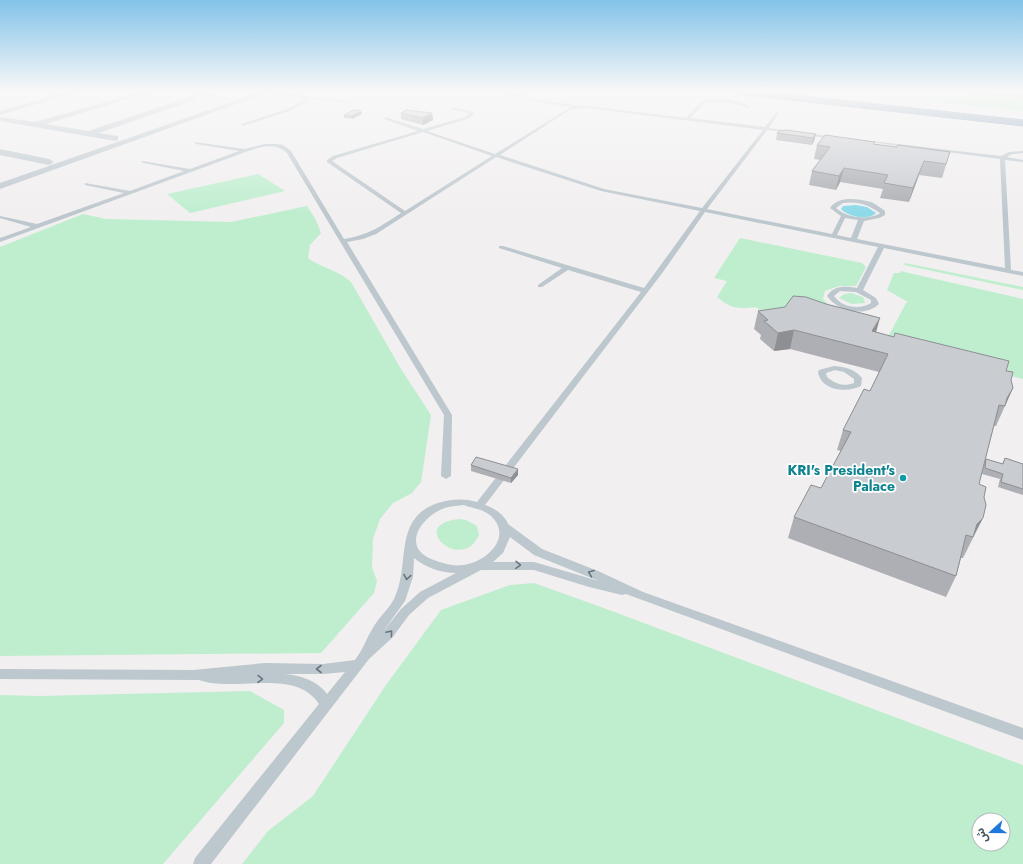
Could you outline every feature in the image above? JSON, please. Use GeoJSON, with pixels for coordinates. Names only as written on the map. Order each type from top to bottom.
{"type":"FeatureCollection","features":[{"type":"Feature","properties":{"kind":"street"},"geometry":{"type":"LineString","coordinates":[[78,132],[115,138]]}},
{"type":"Feature","properties":{"kind":"street"},"geometry":{"type":"LineString","coordinates":[[88,134],[93,132]]}},
{"type":"Feature","properties":{"kind":"street"},"geometry":{"type":"LineString","coordinates":[[0,186],[152,132]]}},
{"type":"Feature","properties":{"kind":"street"},"geometry":{"type":"LineString","coordinates":[[0,152],[49,162]]}},
{"type":"Feature","properties":{"kind":"lane"},"geometry":{"type":"LineString","coordinates":[[405,213],[329,161],[335,157],[418,132]]}},
{"type":"Feature","properties":{"kind":"lane"},"geometry":{"type":"LineString","coordinates":[[426,132],[588,186],[703,211],[1023,274]]}},
{"type":"Feature","properties":{"kind":"lane"},"geometry":{"type":"LineString","coordinates":[[342,241],[361,238],[374,233],[531,132]]}},
{"type":"Feature","properties":{"kind":"lane"},"geometry":{"type":"LineString","coordinates":[[480,505],[645,291],[703,211],[763,132]]}},
{"type":"Feature","properties":{"kind":"lane"},"geometry":{"type":"LineString","coordinates":[[792,132],[845,139]]}},
{"type":"Feature","properties":{"kind":"lane"},"geometry":{"type":"LineString","coordinates":[[860,141],[1023,161]]}},
{"type":"Feature","properties":{"kind":"lane"},"geometry":{"type":"LineString","coordinates":[[196,143],[244,150]]}},
{"type":"Feature","properties":{"kind":"lane"},"geometry":{"type":"LineString","coordinates":[[0,240],[244,150],[272,145],[287,148],[448,415],[446,476]]}},
{"type":"Feature","properties":{"kind":"lane"},"geometry":{"type":"LineString","coordinates":[[1002,158],[1011,153],[1023,152]]}},
{"type":"Feature","properties":{"kind":"lane"},"geometry":{"type":"LineString","coordinates":[[1002,158],[1008,271]]}},
{"type":"Feature","properties":{"kind":"lane"},"geometry":{"type":"LineString","coordinates":[[144,162],[190,170]]}},
{"type":"Feature","properties":{"kind":"lane"},"geometry":{"type":"LineString","coordinates":[[87,184],[130,192]]}},
{"type":"Feature","properties":{"kind":"lane"},"geometry":{"type":"LineString","coordinates":[[842,202],[860,202],[877,207],[883,212],[878,217],[862,218],[844,215],[836,211],[834,205],[842,202]]}},
{"type":"Feature","properties":{"kind":"lane"},"geometry":{"type":"LineString","coordinates":[[834,236],[844,215]]}},
{"type":"Feature","properties":{"kind":"lane"},"geometry":{"type":"LineString","coordinates":[[2,217],[36,226]]}},
{"type":"Feature","properties":{"kind":"lane"},"geometry":{"type":"LineString","coordinates":[[853,240],[862,218]]}},
{"type":"Feature","properties":{"kind":"lane"},"geometry":{"type":"LineString","coordinates":[[859,291],[882,246]]}},
{"type":"Feature","properties":{"kind":"lane"},"geometry":{"type":"LineString","coordinates":[[501,248],[645,291]]}},
{"type":"Feature","properties":{"kind":"lane"},"geometry":{"type":"LineString","coordinates":[[540,286],[566,268]]}},
{"type":"Feature","properties":{"kind":"lane"},"geometry":{"type":"LineString","coordinates":[[839,289],[859,291],[874,298],[875,304],[861,309],[848,307],[835,302],[830,296],[830,293],[839,289]]}},
{"type":"Feature","properties":{"kind":"lane"},"geometry":{"type":"LineString","coordinates":[[201,864],[360,662],[378,629],[399,601],[407,577],[412,529],[418,520],[427,512],[438,506],[464,502],[480,505],[499,517],[505,527],[538,552],[594,574],[639,595],[1023,734]]}},
{"type":"Feature","properties":{"kind":"lane"},"geometry":{"type":"LineString","coordinates":[[193,675],[265,668],[323,669],[360,662],[388,635],[405,612],[424,595],[492,559],[502,549],[506,538],[505,527]]}},
{"type":"Feature","properties":{"kind":"lane"},"geometry":{"type":"LineString","coordinates":[[410,538],[413,548],[419,557],[431,565],[446,570],[457,570],[479,566],[534,566],[589,583],[639,595]]}},
{"type":"Feature","properties":{"kind":"lane"},"geometry":{"type":"LineString","coordinates":[[0,674],[193,675],[221,679],[292,680],[313,688],[328,704]]}},
{"type":"Feature","properties":{"kind":"green space"},"geometry":{"type":"Polygon","coordinates":[[[258,174],[285,191],[190,213],[167,194],[258,174]]]}},
{"type":"Feature","properties":{"kind":"green space"},"geometry":{"type":"Polygon","coordinates":[[[307,206],[316,220],[321,233],[310,245],[308,258],[341,275],[351,282],[401,369],[431,415],[421,482],[412,493],[393,503],[380,519],[373,539],[372,567],[377,581],[374,593],[321,653],[0,656],[0,247],[83,214],[106,219],[231,222],[307,206]]]}},
{"type":"Feature","properties":{"kind":"green space"},"geometry":{"type":"Polygon","coordinates":[[[740,238],[862,263],[866,267],[856,286],[839,286],[825,291],[823,299],[829,305],[778,324],[756,307],[744,308],[731,306],[717,297],[727,281],[714,278],[740,238]]]}},
{"type":"Feature","properties":{"kind":"green space"},"geometry":{"type":"Polygon","coordinates":[[[905,263],[1023,287],[1023,290],[904,265],[905,263]]]}},
{"type":"Feature","properties":{"kind":"green space"},"geometry":{"type":"Polygon","coordinates":[[[900,271],[1023,299],[1023,379],[908,350],[887,339],[906,303],[908,302],[887,290],[894,273],[900,273],[900,271]]]}},
{"type":"Feature","properties":{"kind":"green space"},"geometry":{"type":"Polygon","coordinates":[[[851,293],[863,297],[865,303],[852,304],[839,298],[844,294],[851,293]]]}},
{"type":"Feature","properties":{"kind":"green space"},"geometry":{"type":"Polygon","coordinates":[[[459,519],[466,520],[477,526],[479,535],[471,546],[461,550],[451,548],[443,544],[438,537],[437,529],[444,523],[459,519]]]}},
{"type":"Feature","properties":{"kind":"green space"},"geometry":{"type":"Polygon","coordinates":[[[534,583],[1023,765],[1023,864],[242,864],[268,831],[313,796],[386,685],[441,610],[510,585],[534,583]]]}},
{"type":"Feature","properties":{"kind":"green space"},"geometry":{"type":"Polygon","coordinates":[[[250,691],[284,710],[284,723],[163,864],[0,864],[0,695],[40,696],[250,691]]]}},
{"type":"Feature","properties":{"kind":"water"},"geometry":{"type":"Polygon","coordinates":[[[856,205],[867,207],[876,213],[869,217],[858,217],[848,214],[841,209],[843,206],[856,205]]]}},
{"type":"Feature","properties":{"kind":"building"},"geometry":{"type":"Polygon","coordinates":[[[803,132],[816,134],[813,138],[777,133],[803,132]]]}},
{"type":"Feature","properties":{"kind":"building"},"geometry":{"type":"Polygon","coordinates":[[[825,135],[875,142],[873,144],[897,147],[898,145],[950,152],[946,164],[924,161],[913,188],[884,183],[888,175],[844,168],[839,176],[812,171],[830,147],[817,145],[825,135]]]}},
{"type":"Feature","properties":{"kind":"building","name":"KRI's President's Palace"},"geometry":{"type":"Polygon","coordinates":[[[793,296],[806,297],[826,304],[880,318],[872,331],[894,337],[895,333],[1009,361],[1006,371],[1013,372],[1011,380],[1013,388],[1007,398],[1005,406],[999,405],[979,484],[986,487],[984,497],[986,505],[983,518],[977,524],[973,537],[966,535],[956,576],[794,517],[811,485],[821,488],[851,432],[843,430],[864,389],[870,391],[888,354],[794,330],[778,333],[764,321],[768,320],[758,311],[785,307],[793,296]]]}},
{"type":"Feature","properties":{"kind":"building"},"geometry":{"type":"Polygon","coordinates":[[[476,457],[518,469],[511,478],[471,465],[476,457]]]}},
{"type":"Feature","properties":{"kind":"building"},"geometry":{"type":"Polygon","coordinates":[[[1005,458],[1023,464],[1023,489],[1001,482],[1003,474],[985,468],[986,459],[1003,464],[1005,458]]]}},
{"type":"Feature","properties":{"kind":"place","name":"KRI's President's Palace"},"geometry":{"type":"Point","coordinates":[903,478]}}]}
